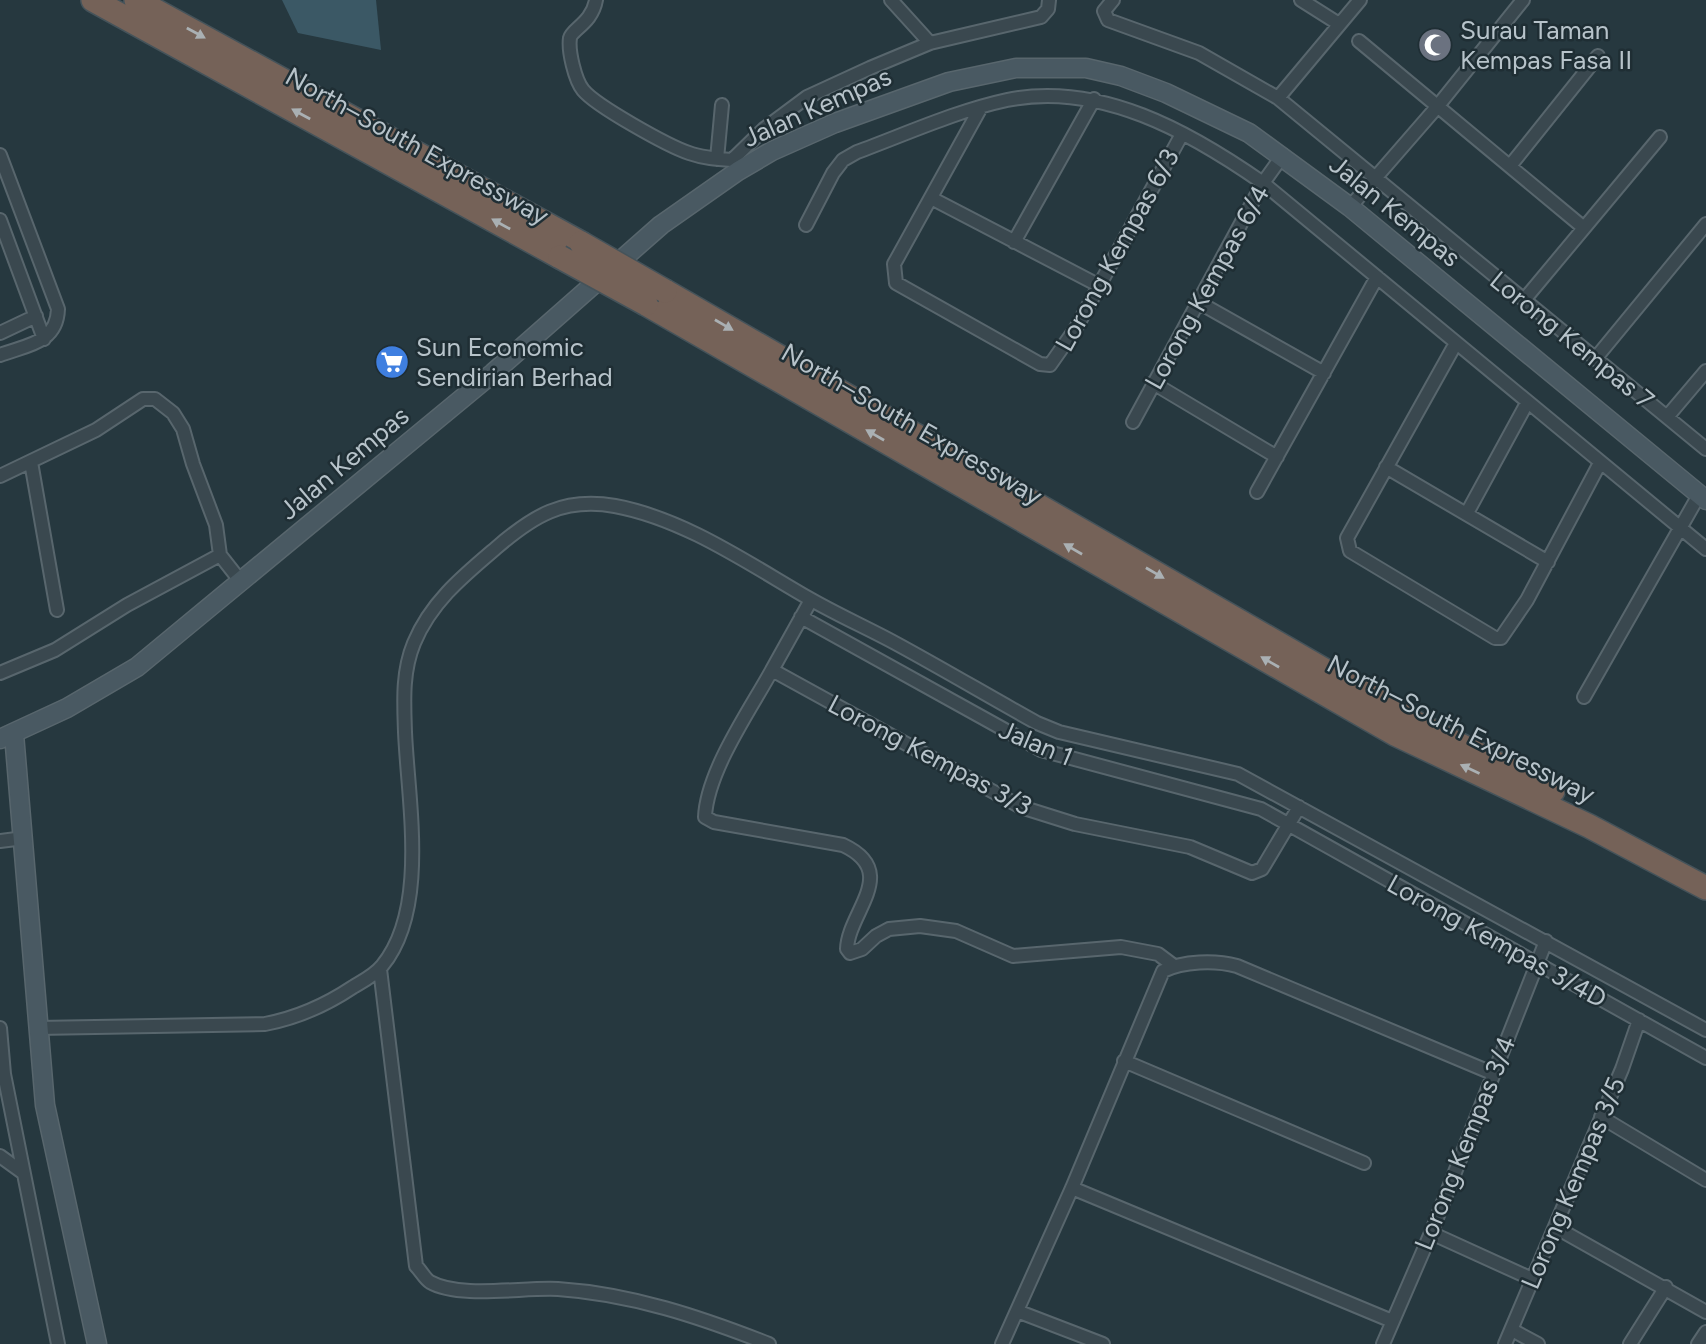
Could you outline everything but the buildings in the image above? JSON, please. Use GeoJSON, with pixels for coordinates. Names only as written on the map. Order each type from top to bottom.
{"type":"FeatureCollection","features":[{"type":"Feature","properties":{"kind":"highway","name":"North–South Expressway"},"geometry":{"type":"LineString","coordinates":[[93,0],[561,257],[656,297],[1420,725],[1706,871]]}},
{"type":"Feature","properties":{"kind":"highway","name":"North–South Expressway"},"geometry":{"type":"LineString","coordinates":[[136,0],[582,243],[656,297],[1395,734],[1589,825],[1706,888]]}},
{"type":"Feature","properties":{"kind":"main road","name":"Jalan Kempas"},"geometry":{"type":"LineString","coordinates":[[7,736],[67,708],[137,667],[493,373],[661,225],[735,165],[911,94],[988,73],[1053,66],[1086,68],[1121,76],[1217,116],[1283,155],[1350,206],[1702,498]]}},
{"type":"Feature","properties":{"kind":"main road"},"geometry":{"type":"LineString","coordinates":[[7,736],[24,838],[45,1105],[97,1344]]}},
{"type":"Feature","properties":{"kind":"street"},"geometry":{"type":"LineString","coordinates":[[596,0],[588,21],[575,30],[570,38],[580,87],[605,108],[677,149],[735,165],[764,129],[807,97],[930,43],[1041,17],[1048,9],[1049,0]]}},
{"type":"Feature","properties":{"kind":"street"},"geometry":{"type":"LineString","coordinates":[[891,0],[930,43]]}},
{"type":"Feature","properties":{"kind":"street","name":"Lorong Kempas 7"},"geometry":{"type":"LineString","coordinates":[[1113,0],[1104,10],[1108,20],[1199,53],[1278,98],[1706,449]]}},
{"type":"Feature","properties":{"kind":"street"},"geometry":{"type":"LineString","coordinates":[[1301,0],[1339,24]]}},
{"type":"Feature","properties":{"kind":"street"},"geometry":{"type":"LineString","coordinates":[[1278,98],[1360,0]]}},
{"type":"Feature","properties":{"kind":"street"},"geometry":{"type":"LineString","coordinates":[[1350,206],[1437,107],[1523,0]]}},
{"type":"Feature","properties":{"kind":"street"},"geometry":{"type":"LineString","coordinates":[[1359,41],[1584,228]]}},
{"type":"Feature","properties":{"kind":"street"},"geometry":{"type":"LineString","coordinates":[[1510,166],[1598,56]]}},
{"type":"Feature","properties":{"kind":"street"},"geometry":{"type":"LineString","coordinates":[[806,225],[843,160],[857,152],[981,107],[1041,96],[1094,99],[1142,115],[1227,158],[1263,183],[1706,549]]}},
{"type":"Feature","properties":{"kind":"street"},"geometry":{"type":"LineString","coordinates":[[1014,242],[1094,99]]}},
{"type":"Feature","properties":{"kind":"street"},"geometry":{"type":"LineString","coordinates":[[717,159],[722,105]]}},
{"type":"Feature","properties":{"kind":"street"},"geometry":{"type":"LineString","coordinates":[[981,107],[931,198],[1098,285]]}},
{"type":"Feature","properties":{"kind":"street","name":"Lorong Kempas 6/3"},"geometry":{"type":"LineString","coordinates":[[931,198],[894,264],[893,275],[896,283],[1040,365],[1050,365],[1076,328],[1182,134]]}},
{"type":"Feature","properties":{"kind":"street"},"geometry":{"type":"LineString","coordinates":[[1524,300],[1660,136]]}},
{"type":"Feature","properties":{"kind":"street"},"geometry":{"type":"LineString","coordinates":[[0,155],[58,309],[56,328],[44,338],[0,355]]}},
{"type":"Feature","properties":{"kind":"street","name":"Lorong Kempas 6/4"},"geometry":{"type":"LineString","coordinates":[[1133,422],[1263,183],[1283,155]]}},
{"type":"Feature","properties":{"kind":"street"},"geometry":{"type":"LineString","coordinates":[[0,220],[44,338]]}},
{"type":"Feature","properties":{"kind":"street"},"geometry":{"type":"LineString","coordinates":[[1595,359],[1706,224]]}},
{"type":"Feature","properties":{"kind":"street"},"geometry":{"type":"LineString","coordinates":[[1256,492],[1377,277]]}},
{"type":"Feature","properties":{"kind":"street"},"geometry":{"type":"LineString","coordinates":[[1198,302],[1324,373]]}},
{"type":"Feature","properties":{"kind":"street"},"geometry":{"type":"LineString","coordinates":[[0,333],[36,316]]}},
{"type":"Feature","properties":{"kind":"street"},"geometry":{"type":"LineString","coordinates":[[1456,343],[1347,538],[1350,551],[1495,638],[1502,638],[1528,600],[1600,463]]}},
{"type":"Feature","properties":{"kind":"street"},"geometry":{"type":"LineString","coordinates":[[1667,417],[1706,371]]}},
{"type":"Feature","properties":{"kind":"street"},"geometry":{"type":"LineString","coordinates":[[1153,383],[1277,457]]}},
{"type":"Feature","properties":{"kind":"street"},"geometry":{"type":"LineString","coordinates":[[0,477],[96,430],[143,399],[155,399],[173,414],[183,429],[192,464],[216,525],[220,555],[242,583]]}},
{"type":"Feature","properties":{"kind":"street"},"geometry":{"type":"LineString","coordinates":[[1467,513],[1527,403]]}},
{"type":"Feature","properties":{"kind":"street"},"geometry":{"type":"LineString","coordinates":[[31,462],[57,610]]}},
{"type":"Feature","properties":{"kind":"street"},"geometry":{"type":"LineString","coordinates":[[1386,467],[1548,562]]}},
{"type":"Feature","properties":{"kind":"street"},"geometry":{"type":"LineString","coordinates":[[1584,697],[1681,527],[1702,498]]}},
{"type":"Feature","properties":{"kind":"street"},"geometry":{"type":"LineString","coordinates":[[37,1028],[265,1024],[310,1011],[380,969],[399,941],[408,918],[410,894],[403,694],[406,670],[425,620],[449,589],[533,518],[566,506],[597,504],[666,521],[894,642],[1037,723],[1059,732],[1238,774],[1706,1030]]}},
{"type":"Feature","properties":{"kind":"street"},"geometry":{"type":"LineString","coordinates":[[0,673],[55,650],[127,605],[220,555]]}},
{"type":"Feature","properties":{"kind":"street"},"geometry":{"type":"LineString","coordinates":[[811,600],[724,758],[706,806],[705,817],[714,822],[842,845],[854,851],[864,863],[870,885],[867,900],[849,934],[847,949],[850,953],[862,949],[876,936],[889,929],[920,926],[956,931],[1013,956],[1121,947],[1151,952],[1174,966]]}},
{"type":"Feature","properties":{"kind":"street","name":"Jalan 1"},"geometry":{"type":"LineString","coordinates":[[801,617],[1041,750],[1245,803],[1289,825]]}},
{"type":"Feature","properties":{"kind":"street","name":"Lorong Kempas 3/3"},"geometry":{"type":"LineString","coordinates":[[772,670],[1021,807],[1075,824],[1190,847],[1252,873],[1262,869],[1299,807]]}},
{"type":"Feature","properties":{"kind":"street","name":"Lorong Kempas 3/4D"},"geometry":{"type":"LineString","coordinates":[[1289,825],[1706,1058]]}},
{"type":"Feature","properties":{"kind":"street"},"geometry":{"type":"LineString","coordinates":[[0,841],[24,838]]}},
{"type":"Feature","properties":{"kind":"street","name":"Lorong Kempas 3/4"},"geometry":{"type":"LineString","coordinates":[[1383,1344],[1431,1233],[1546,942]]}},
{"type":"Feature","properties":{"kind":"street"},"geometry":{"type":"LineString","coordinates":[[1002,1344],[1072,1188],[1163,971],[1174,966],[1210,962],[1237,966],[1492,1073]]}},
{"type":"Feature","properties":{"kind":"street"},"geometry":{"type":"LineString","coordinates":[[380,969],[416,1266],[429,1282],[450,1289],[558,1289],[638,1299],[769,1344]]}},
{"type":"Feature","properties":{"kind":"street","name":"Lorong Kempas 3/5"},"geometry":{"type":"LineString","coordinates":[[1505,1344],[1639,1020]]}},
{"type":"Feature","properties":{"kind":"street"},"geometry":{"type":"LineString","coordinates":[[0,1028],[2,1076],[58,1344]]}},
{"type":"Feature","properties":{"kind":"street"},"geometry":{"type":"LineString","coordinates":[[1124,1061],[1364,1163]]}},
{"type":"Feature","properties":{"kind":"street"},"geometry":{"type":"LineString","coordinates":[[1601,1117],[1706,1180]]}},
{"type":"Feature","properties":{"kind":"street"},"geometry":{"type":"LineString","coordinates":[[0,1156],[22,1172]]}},
{"type":"Feature","properties":{"kind":"street"},"geometry":{"type":"LineString","coordinates":[[1072,1188],[1392,1321]]}},
{"type":"Feature","properties":{"kind":"street"},"geometry":{"type":"LineString","coordinates":[[1555,1227],[1666,1287],[1706,1312]]}},
{"type":"Feature","properties":{"kind":"street"},"geometry":{"type":"LineString","coordinates":[[1431,1233],[1532,1279]]}},
{"type":"Feature","properties":{"kind":"street"},"geometry":{"type":"LineString","coordinates":[[1630,1344],[1666,1287]]}},
{"type":"Feature","properties":{"kind":"street"},"geometry":{"type":"LineString","coordinates":[[1017,1311],[1103,1344]]}},
{"type":"Feature","properties":{"kind":"street"},"geometry":{"type":"LineString","coordinates":[[1512,1330],[1538,1344]]}},
{"type":"Feature","properties":{"kind":"street"},"geometry":{"type":"LineString","coordinates":[[1699,1344],[1706,1332]]}},
{"type":"Feature","properties":{"kind":"water"},"geometry":{"type":"Polygon","coordinates":[[[282,0],[376,0],[381,50],[298,33],[282,0]]]}},
{"type":"Feature","properties":{"kind":"place","name":"Surau Taman Kempas Fasa II"},"geometry":{"type":"Point","coordinates":[1435,45]}},
{"type":"Feature","properties":{"kind":"place","name":"Sun Economic Sendirian Berhad"},"geometry":{"type":"Point","coordinates":[392,362]}}]}
